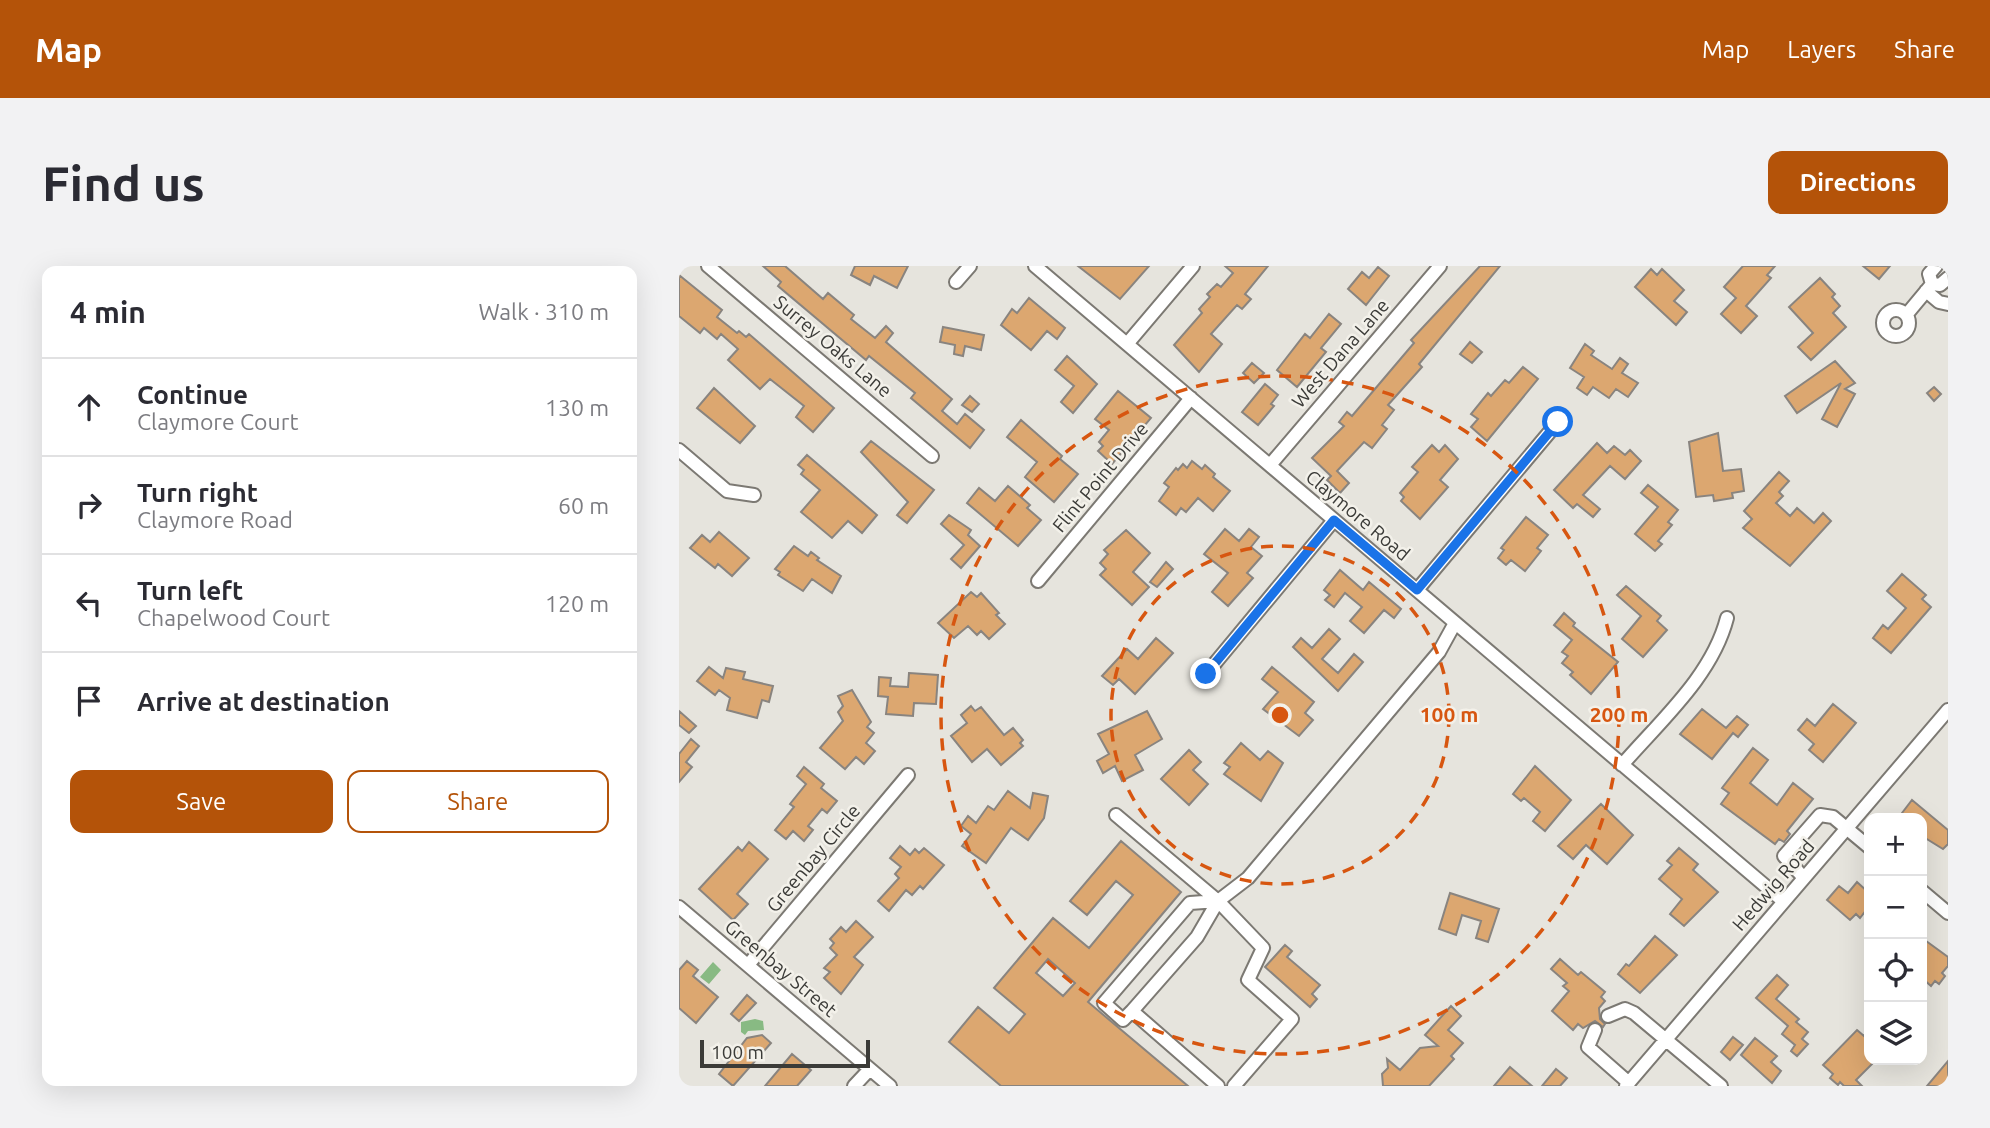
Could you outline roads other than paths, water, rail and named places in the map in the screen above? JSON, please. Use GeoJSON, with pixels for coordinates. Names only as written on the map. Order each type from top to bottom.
{"type":"FeatureCollection","features":[{"type":"Feature","properties":{"kind":"street","name":"Surrey Oaks Lane"},"geometry":{"type":"LineString","coordinates":[[708,266],[932,456]]}},
{"type":"Feature","properties":{"kind":"street"},"geometry":{"type":"LineString","coordinates":[[956,282],[970,266]]}},
{"type":"Feature","properties":{"kind":"street","name":"Claymore Road"},"geometry":{"type":"LineString","coordinates":[[1035,266],[1783,901]]}},
{"type":"Feature","properties":{"kind":"street"},"geometry":{"type":"LineString","coordinates":[[1127,344],[1193,266]]}},
{"type":"Feature","properties":{"kind":"street","name":"West Dana Lane"},"geometry":{"type":"LineString","coordinates":[[1270,465],[1440,266]]}},
{"type":"Feature","properties":{"kind":"street"},"geometry":{"type":"LineString","coordinates":[[1936,266],[1929,274],[1929,288],[1939,302],[1948,304]]}},
{"type":"Feature","properties":{"kind":"street"},"geometry":{"type":"LineString","coordinates":[[1907,314],[1929,288],[1940,285],[1948,278]]}},
{"type":"Feature","properties":{"kind":"street","name":"Flint Point Drive"},"geometry":{"type":"LineString","coordinates":[[1038,580],[1191,398]]}},
{"type":"Feature","properties":{"kind":"street"},"geometry":{"type":"LineString","coordinates":[[1417,590],[1558,422]]}},
{"type":"Feature","properties":{"kind":"street"},"geometry":{"type":"LineString","coordinates":[[679,450],[727,491],[754,495]]}},
{"type":"Feature","properties":{"kind":"street"},"geometry":{"type":"LineString","coordinates":[[1206,674],[1334,520]]}},
{"type":"Feature","properties":{"kind":"street"},"geometry":{"type":"LineString","coordinates":[[1622,765],[1707,666],[1721,643],[1727,618]]}},
{"type":"Feature","properties":{"kind":"street"},"geometry":{"type":"LineString","coordinates":[[1218,901],[1190,903],[1104,1003],[1123,1020],[1132,1011],[1197,937],[1218,901],[1248,878],[1439,652],[1455,623]]}},
{"type":"Feature","properties":{"kind":"street","name":"Hedwig Road"},"geometry":{"type":"LineString","coordinates":[[1628,1084],[1948,710]]}},
{"type":"Feature","properties":{"kind":"street","name":"Greenbay Circle"},"geometry":{"type":"LineString","coordinates":[[748,965],[908,775]]}},
{"type":"Feature","properties":{"kind":"street"},"geometry":{"type":"LineString","coordinates":[[1116,815],[1218,901],[1263,948],[1248,980],[1292,1019],[1234,1086]]}},
{"type":"Feature","properties":{"kind":"street"},"geometry":{"type":"LineString","coordinates":[[1804,878],[1785,860],[1788,848],[1820,815],[1833,817],[1864,843]]}},
{"type":"Feature","properties":{"kind":"street"},"geometry":{"type":"LineString","coordinates":[[1927,895],[1948,913]]}},
{"type":"Feature","properties":{"kind":"street","name":"Greenbay Street"},"geometry":{"type":"LineString","coordinates":[[679,907],[890,1086]]}},
{"type":"Feature","properties":{"kind":"street"},"geometry":{"type":"LineString","coordinates":[[1608,1016],[1625,1009],[1666,1039],[1721,1086]]}},
{"type":"Feature","properties":{"kind":"street"},"geometry":{"type":"LineString","coordinates":[[1132,1011],[1218,1086]]}},
{"type":"Feature","properties":{"kind":"street"},"geometry":{"type":"LineString","coordinates":[[1595,1030],[1588,1047],[1628,1084]]}},
{"type":"Feature","properties":{"kind":"street"},"geometry":{"type":"LineString","coordinates":[[854,1086],[870,1069]]}}]}
